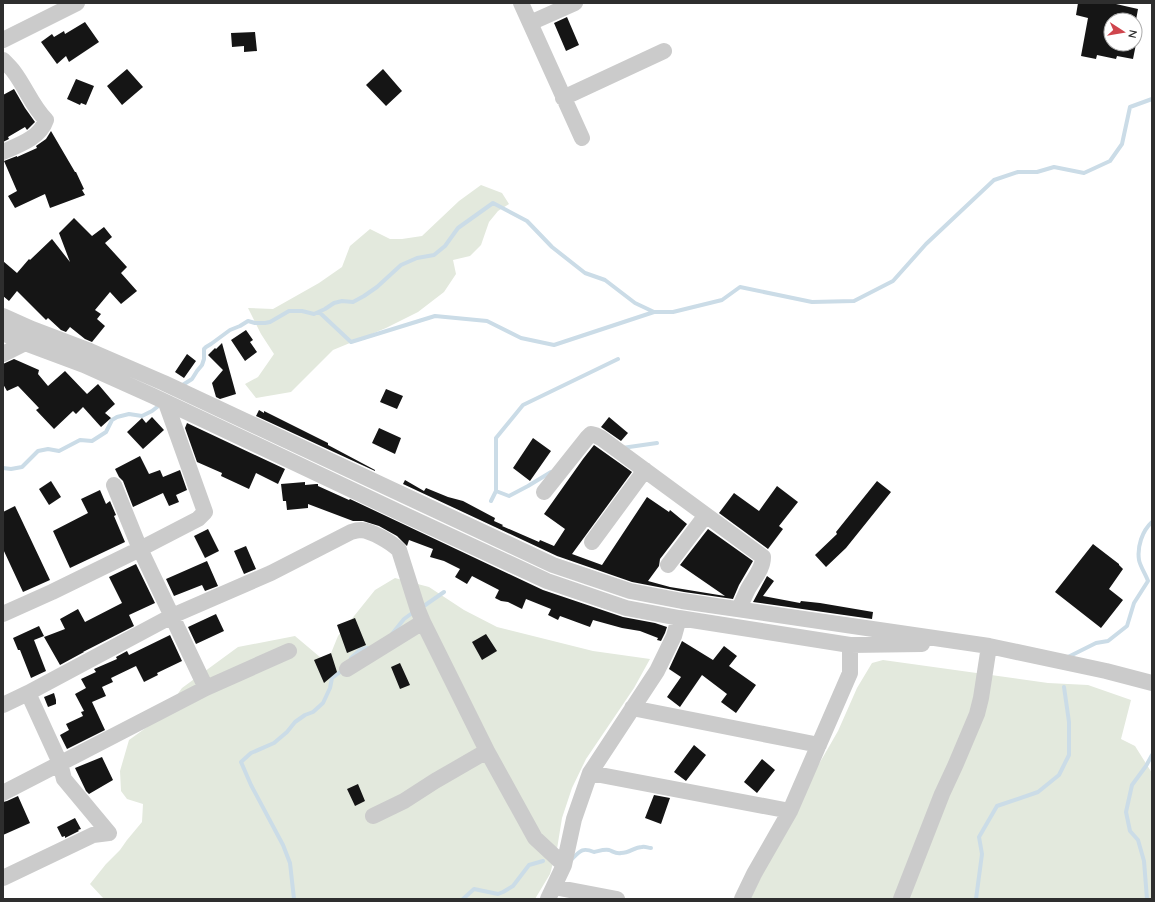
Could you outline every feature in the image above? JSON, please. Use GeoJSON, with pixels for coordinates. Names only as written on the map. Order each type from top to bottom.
{"type":"FeatureCollection","features":[{"type":"Feature","properties":{"kind":"street"},"geometry":{"type":"LineString","coordinates":[[3,40],[77,3]]}},
{"type":"Feature","properties":{"kind":"street"},"geometry":{"type":"LineString","coordinates":[[521,3],[582,138]]}},
{"type":"Feature","properties":{"kind":"street"},"geometry":{"type":"LineString","coordinates":[[530,24],[575,3]]}},
{"type":"Feature","properties":{"kind":"street"},"geometry":{"type":"LineString","coordinates":[[563,98],[664,51]]}},
{"type":"Feature","properties":{"kind":"street"},"geometry":{"type":"LineString","coordinates":[[3,60],[14,72],[40,115],[46,120],[44,128],[27,141],[3,152]]}},
{"type":"Feature","properties":{"kind":"street"},"geometry":{"type":"LineString","coordinates":[[3,316],[32,329],[90,350],[164,383],[553,565],[630,591],[682,601],[989,646],[1106,671],[1152,683]]}},
{"type":"Feature","properties":{"kind":"street"},"geometry":{"type":"LineString","coordinates":[[3,333],[25,344],[84,365],[166,402],[547,581],[626,608],[679,618],[850,645],[971,644]]}},
{"type":"Feature","properties":{"kind":"street"},"geometry":{"type":"LineString","coordinates":[[3,354],[25,344]]}},
{"type":"Feature","properties":{"kind":"street"},"geometry":{"type":"LineString","coordinates":[[3,614],[140,549],[198,519],[205,512],[166,402]]}},
{"type":"Feature","properties":{"kind":"street"},"geometry":{"type":"LineString","coordinates":[[544,492],[591,434],[601,438],[763,557],[761,568],[738,609]]}},
{"type":"Feature","properties":{"kind":"street"},"geometry":{"type":"LineString","coordinates":[[592,542],[645,470]]}},
{"type":"Feature","properties":{"kind":"street"},"geometry":{"type":"LineString","coordinates":[[114,486],[140,549],[206,688]]}},
{"type":"Feature","properties":{"kind":"street"},"geometry":{"type":"LineString","coordinates":[[668,565],[706,515]]}},
{"type":"Feature","properties":{"kind":"street"},"geometry":{"type":"LineString","coordinates":[[3,705],[172,616],[271,573],[351,532],[359,530],[366,531],[379,537],[399,550],[423,622],[488,752],[535,838],[564,865]]}},
{"type":"Feature","properties":{"kind":"street"},"geometry":{"type":"LineString","coordinates":[[617,899],[551,893],[564,865],[574,819],[590,773],[657,671],[674,636],[679,618]]}},
{"type":"Feature","properties":{"kind":"street"},"geometry":{"type":"LineString","coordinates":[[347,669],[423,622]]}},
{"type":"Feature","properties":{"kind":"street"},"geometry":{"type":"LineString","coordinates":[[742,899],[754,874],[790,811],[850,673],[850,645]]}},
{"type":"Feature","properties":{"kind":"street"},"geometry":{"type":"LineString","coordinates":[[901,899],[942,794],[977,714],[989,646]]}},
{"type":"Feature","properties":{"kind":"street"},"geometry":{"type":"LineString","coordinates":[[3,793],[206,688],[289,651]]}},
{"type":"Feature","properties":{"kind":"street"},"geometry":{"type":"LineString","coordinates":[[3,878],[92,835],[109,833],[64,779],[60,763],[28,693]]}},
{"type":"Feature","properties":{"kind":"street"},"geometry":{"type":"LineString","coordinates":[[632,708],[819,745]]}},
{"type":"Feature","properties":{"kind":"street"},"geometry":{"type":"LineString","coordinates":[[373,816],[404,801],[435,780],[488,752]]}},
{"type":"Feature","properties":{"kind":"street"},"geometry":{"type":"LineString","coordinates":[[590,773],[790,811]]}},
{"type":"Feature","properties":{"kind":"shaded area"},"geometry":{"type":"Polygon","coordinates":[[[481,185],[502,193],[509,204],[498,211],[489,222],[481,245],[470,256],[453,260],[456,274],[444,292],[418,312],[386,328],[333,350],[291,392],[256,398],[245,384],[258,377],[274,354],[261,334],[248,308],[273,309],[319,283],[342,267],[350,246],[370,229],[390,239],[422,236],[459,201],[481,185]]]}},
{"type":"Feature","properties":{"kind":"shaded area"},"geometry":{"type":"Polygon","coordinates":[[[395,578],[429,587],[464,610],[497,627],[593,651],[650,659],[634,688],[586,759],[572,788],[562,818],[557,849],[550,874],[535,899],[104,899],[90,884],[142,822],[143,804],[127,799],[121,791],[120,771],[129,740],[161,717],[182,688],[238,647],[295,636],[327,663],[338,636],[375,590],[395,578]]]}},
{"type":"Feature","properties":{"kind":"shaded area"},"geometry":{"type":"Polygon","coordinates":[[[883,660],[1048,683],[1088,685],[1131,700],[1121,739],[1135,746],[1152,773],[1152,899],[750,899],[804,790],[838,731],[857,688],[872,663],[883,660]]]}},
{"type":"Feature","properties":{"kind":"building"},"geometry":{"type":"Polygon","coordinates":[[[1078,3],[1116,3],[1138,9],[1137,12],[1103,12],[1103,52],[1134,52],[1133,59],[1117,56],[1116,59],[1097,55],[1096,59],[1081,56],[1088,18],[1076,15],[1078,3]]]}},
{"type":"Feature","properties":{"kind":"building"},"geometry":{"type":"Polygon","coordinates":[[[567,17],[579,45],[566,51],[554,23],[567,17]]]}},
{"type":"Feature","properties":{"kind":"building"},"geometry":{"type":"Polygon","coordinates":[[[85,22],[99,42],[69,62],[66,56],[57,64],[41,42],[52,34],[54,37],[64,31],[65,34],[85,22]]]}},
{"type":"Feature","properties":{"kind":"building"},"geometry":{"type":"Polygon","coordinates":[[[255,32],[257,51],[244,52],[244,46],[232,47],[231,33],[255,32]]]}},
{"type":"Feature","properties":{"kind":"building"},"geometry":{"type":"Polygon","coordinates":[[[127,69],[143,87],[122,105],[107,86],[127,69]]]}},
{"type":"Feature","properties":{"kind":"building"},"geometry":{"type":"Polygon","coordinates":[[[383,69],[402,91],[386,106],[366,85],[383,69]]]}},
{"type":"Feature","properties":{"kind":"building"},"geometry":{"type":"Polygon","coordinates":[[[76,79],[94,86],[86,105],[81,103],[80,105],[67,99],[76,79]]]}},
{"type":"Feature","properties":{"kind":"building"},"geometry":{"type":"Polygon","coordinates":[[[14,89],[35,122],[27,130],[25,127],[8,137],[9,139],[3,142],[3,95],[14,89]]]}},
{"type":"Feature","properties":{"kind":"building"},"geometry":{"type":"Polygon","coordinates":[[[51,131],[76,172],[84,189],[82,190],[85,195],[50,208],[45,194],[15,208],[8,196],[17,191],[4,161],[37,148],[36,146],[46,139],[51,131]]]}},
{"type":"Feature","properties":{"kind":"building"},"geometry":{"type":"Polygon","coordinates":[[[74,218],[92,236],[104,227],[112,237],[105,243],[127,267],[121,273],[137,291],[121,304],[110,292],[95,310],[101,314],[97,319],[105,326],[92,342],[85,339],[70,327],[66,332],[61,330],[48,318],[46,320],[17,291],[9,301],[3,296],[3,261],[17,273],[29,259],[30,260],[52,239],[70,262],[59,233],[74,218]]]}},
{"type":"Feature","properties":{"kind":"building"},"geometry":{"type":"Polygon","coordinates":[[[246,330],[253,340],[250,342],[257,352],[245,361],[231,340],[246,330]]]}},
{"type":"Feature","properties":{"kind":"building"},"geometry":{"type":"Polygon","coordinates":[[[222,343],[236,394],[220,399],[216,397],[212,383],[223,370],[208,355],[222,343]]]}},
{"type":"Feature","properties":{"kind":"building"},"geometry":{"type":"Polygon","coordinates":[[[187,354],[196,361],[184,378],[175,372],[187,354]]]}},
{"type":"Feature","properties":{"kind":"building"},"geometry":{"type":"Polygon","coordinates":[[[14,359],[39,370],[38,374],[48,386],[65,371],[87,394],[98,384],[115,404],[105,413],[111,418],[101,427],[83,407],[76,414],[73,411],[54,429],[36,410],[39,408],[18,386],[7,391],[3,384],[3,364],[14,359]]]}},
{"type":"Feature","properties":{"kind":"building"},"geometry":{"type":"Polygon","coordinates":[[[386,389],[403,396],[397,409],[380,402],[386,389]]]}},
{"type":"Feature","properties":{"kind":"building"},"geometry":{"type":"Polygon","coordinates":[[[259,410],[264,413],[264,411],[328,443],[328,445],[375,471],[256,416],[259,410]]]}},
{"type":"Feature","properties":{"kind":"building"},"geometry":{"type":"Polygon","coordinates":[[[152,417],[164,430],[143,449],[127,432],[142,418],[146,423],[152,417]]]}},
{"type":"Feature","properties":{"kind":"building"},"geometry":{"type":"Polygon","coordinates":[[[609,417],[628,433],[621,441],[601,427],[609,417]]]}},
{"type":"Feature","properties":{"kind":"building"},"geometry":{"type":"Polygon","coordinates":[[[187,423],[285,469],[278,484],[256,473],[249,489],[221,476],[222,473],[197,462],[185,428],[187,423]]]}},
{"type":"Feature","properties":{"kind":"building"},"geometry":{"type":"Polygon","coordinates":[[[379,428],[401,438],[395,454],[372,443],[379,428]]]}},
{"type":"Feature","properties":{"kind":"building"},"geometry":{"type":"Polygon","coordinates":[[[533,438],[551,451],[530,481],[513,468],[533,438]]]}},
{"type":"Feature","properties":{"kind":"building"},"geometry":{"type":"Polygon","coordinates":[[[594,445],[632,472],[572,554],[602,565],[647,497],[669,512],[670,510],[687,524],[660,559],[659,566],[648,581],[670,587],[725,596],[680,565],[708,529],[753,561],[739,585],[733,599],[684,592],[632,582],[557,556],[403,484],[405,480],[424,491],[426,488],[463,501],[495,518],[494,521],[503,525],[502,526],[539,542],[540,540],[554,546],[565,529],[544,514],[594,445]]]}},
{"type":"Feature","properties":{"kind":"building"},"geometry":{"type":"Polygon","coordinates":[[[140,456],[149,474],[160,470],[163,477],[180,470],[187,490],[176,495],[179,502],[169,506],[163,493],[133,507],[123,481],[115,469],[140,456]]]}},
{"type":"Feature","properties":{"kind":"building"},"geometry":{"type":"Polygon","coordinates":[[[51,481],[61,497],[49,505],[39,489],[51,481]]]}},
{"type":"Feature","properties":{"kind":"building"},"geometry":{"type":"Polygon","coordinates":[[[877,481],[891,492],[846,548],[826,567],[815,555],[837,534],[836,532],[877,481]]]}},
{"type":"Feature","properties":{"kind":"building"},"geometry":{"type":"Polygon","coordinates":[[[305,482],[305,485],[318,484],[318,486],[349,500],[350,499],[543,590],[623,617],[655,623],[667,627],[665,633],[661,641],[657,640],[658,638],[640,631],[593,620],[590,627],[560,616],[558,620],[548,615],[551,609],[526,599],[522,609],[508,602],[501,601],[495,598],[499,590],[472,576],[467,584],[455,577],[460,569],[444,561],[430,557],[433,549],[409,540],[407,546],[397,536],[379,526],[363,521],[353,521],[308,504],[308,508],[287,510],[286,501],[283,501],[281,484],[305,482]]]}},
{"type":"Feature","properties":{"kind":"building"},"geometry":{"type":"Polygon","coordinates":[[[777,486],[798,502],[779,526],[783,529],[768,549],[719,513],[734,493],[759,511],[777,486]]]}},
{"type":"Feature","properties":{"kind":"building"},"geometry":{"type":"Polygon","coordinates":[[[100,490],[106,504],[110,501],[116,515],[114,516],[125,542],[70,568],[53,531],[88,513],[81,499],[100,490]]]}},
{"type":"Feature","properties":{"kind":"building"},"geometry":{"type":"Polygon","coordinates":[[[15,506],[50,580],[23,592],[3,549],[3,512],[15,506]]]}},
{"type":"Feature","properties":{"kind":"building"},"geometry":{"type":"Polygon","coordinates":[[[208,529],[219,551],[205,558],[194,536],[208,529]]]}},
{"type":"Feature","properties":{"kind":"building"},"geometry":{"type":"Polygon","coordinates":[[[1093,544],[1119,564],[1123,569],[1109,589],[1123,600],[1101,628],[1055,592],[1093,544]]]}},
{"type":"Feature","properties":{"kind":"building"},"geometry":{"type":"Polygon","coordinates":[[[246,546],[256,569],[244,574],[234,551],[246,546]]]}},
{"type":"Feature","properties":{"kind":"building"},"geometry":{"type":"Polygon","coordinates":[[[207,561],[218,586],[205,591],[202,585],[174,596],[166,579],[207,561]]]}},
{"type":"Feature","properties":{"kind":"building"},"geometry":{"type":"Polygon","coordinates":[[[136,564],[155,603],[129,615],[134,626],[60,665],[44,637],[65,629],[60,619],[78,609],[85,622],[122,603],[109,577],[136,564]]]}},
{"type":"Feature","properties":{"kind":"building"},"geometry":{"type":"Polygon","coordinates":[[[767,576],[774,581],[763,596],[800,603],[801,601],[820,603],[873,612],[872,619],[753,602],[767,576]]]}},
{"type":"Feature","properties":{"kind":"building"},"geometry":{"type":"Polygon","coordinates":[[[216,614],[224,631],[196,644],[188,627],[216,614]]]}},
{"type":"Feature","properties":{"kind":"building"},"geometry":{"type":"Polygon","coordinates":[[[355,618],[366,645],[347,653],[337,625],[355,618]]]}},
{"type":"Feature","properties":{"kind":"building"},"geometry":{"type":"Polygon","coordinates":[[[39,626],[44,636],[34,640],[46,671],[31,678],[20,650],[18,650],[13,638],[39,626]]]}},
{"type":"Feature","properties":{"kind":"building"},"geometry":{"type":"Polygon","coordinates":[[[486,634],[497,651],[482,660],[472,642],[486,634]]]}},
{"type":"Feature","properties":{"kind":"building"},"geometry":{"type":"Polygon","coordinates":[[[170,635],[182,661],[157,673],[158,675],[144,682],[136,666],[111,678],[113,682],[102,687],[106,696],[92,702],[105,730],[67,749],[60,735],[69,730],[66,724],[83,716],[81,712],[84,711],[75,694],[86,688],[81,679],[96,672],[94,669],[117,659],[116,657],[127,651],[129,655],[170,635]]]}},
{"type":"Feature","properties":{"kind":"building"},"geometry":{"type":"Polygon","coordinates":[[[682,641],[713,660],[724,646],[737,656],[729,666],[756,685],[736,713],[721,702],[727,694],[702,675],[680,707],[667,697],[681,677],[669,669],[682,641]]]}},
{"type":"Feature","properties":{"kind":"building"},"geometry":{"type":"Polygon","coordinates":[[[331,653],[337,672],[324,683],[314,660],[331,653]]]}},
{"type":"Feature","properties":{"kind":"building"},"geometry":{"type":"Polygon","coordinates":[[[400,663],[410,685],[400,689],[391,667],[400,663]]]}},
{"type":"Feature","properties":{"kind":"building"},"geometry":{"type":"Polygon","coordinates":[[[54,693],[56,704],[48,707],[44,697],[54,693]]]}},
{"type":"Feature","properties":{"kind":"building"},"geometry":{"type":"Polygon","coordinates":[[[694,745],[706,755],[686,781],[674,772],[694,745]]]}},
{"type":"Feature","properties":{"kind":"building"},"geometry":{"type":"Polygon","coordinates":[[[102,757],[113,780],[89,794],[86,791],[75,768],[102,757]]]}},
{"type":"Feature","properties":{"kind":"building"},"geometry":{"type":"Polygon","coordinates":[[[762,759],[775,770],[757,793],[744,782],[762,759]]]}},
{"type":"Feature","properties":{"kind":"building"},"geometry":{"type":"Polygon","coordinates":[[[358,784],[365,801],[355,806],[347,789],[358,784]]]}},
{"type":"Feature","properties":{"kind":"building"},"geometry":{"type":"Polygon","coordinates":[[[654,795],[670,798],[661,824],[645,818],[654,795]]]}},
{"type":"Feature","properties":{"kind":"building"},"geometry":{"type":"Polygon","coordinates":[[[18,796],[30,823],[3,835],[3,802],[18,796]]]}},
{"type":"Feature","properties":{"kind":"building"},"geometry":{"type":"Polygon","coordinates":[[[75,818],[81,829],[65,838],[65,836],[62,837],[57,827],[75,818]]]}},
{"type":"Feature","properties":{"kind":"waterway"},"geometry":{"type":"LineString","coordinates":[[181,386],[192,379],[202,365],[204,359],[204,349],[230,330],[248,321],[255,323],[270,322],[289,311],[302,311],[314,314],[334,303],[342,301],[353,302],[377,287],[401,265],[417,258],[434,255],[445,246],[458,228],[493,203],[527,221],[552,247],[585,273],[605,280],[635,303],[654,312],[673,312],[722,300],[740,287],[812,302],[854,301],[893,281],[926,244],[994,180],[1018,172],[1037,172],[1054,167],[1084,173],[1110,161],[1122,144],[1130,107],[1152,99]]}},
{"type":"Feature","properties":{"kind":"waterway"},"geometry":{"type":"LineString","coordinates":[[319,312],[351,342],[435,316],[487,321],[521,338],[554,345],[654,312]]}},
{"type":"Feature","properties":{"kind":"waterway"},"geometry":{"type":"LineString","coordinates":[[496,491],[496,438],[523,405],[618,359]]}},
{"type":"Feature","properties":{"kind":"waterway"},"geometry":{"type":"LineString","coordinates":[[3,468],[11,469],[22,467],[38,451],[48,449],[59,451],[80,440],[92,441],[106,432],[112,420],[117,417],[129,414],[142,416],[161,404]]}},
{"type":"Feature","properties":{"kind":"waterway"},"geometry":{"type":"LineString","coordinates":[[622,448],[657,443]]}},
{"type":"Feature","properties":{"kind":"waterway"},"geometry":{"type":"LineString","coordinates":[[491,501],[496,491],[509,496],[551,472]]}},
{"type":"Feature","properties":{"kind":"waterway"},"geometry":{"type":"LineString","coordinates":[[1068,657],[1096,643],[1108,641],[1127,626],[1134,603],[1148,581],[1140,562],[1139,550],[1145,530],[1152,522]]}},
{"type":"Feature","properties":{"kind":"waterway"},"geometry":{"type":"LineString","coordinates":[[421,608],[444,592]]}},
{"type":"Feature","properties":{"kind":"waterway"},"geometry":{"type":"LineString","coordinates":[[392,634],[404,619],[415,611]]}},
{"type":"Feature","properties":{"kind":"waterway"},"geometry":{"type":"LineString","coordinates":[[351,658],[360,650],[367,648]]}},
{"type":"Feature","properties":{"kind":"waterway"},"geometry":{"type":"LineString","coordinates":[[294,899],[290,863],[283,845],[251,785],[241,762],[251,753],[274,743],[287,732],[295,722],[305,715],[313,712],[323,703],[330,688],[332,678],[343,670]]}},
{"type":"Feature","properties":{"kind":"waterway"},"geometry":{"type":"LineString","coordinates":[[976,899],[982,854],[979,837],[997,806],[1038,792],[1059,775],[1069,755],[1069,722],[1064,687]]}},
{"type":"Feature","properties":{"kind":"waterway"},"geometry":{"type":"LineString","coordinates":[[1147,899],[1144,861],[1138,840],[1130,831],[1126,812],[1132,785],[1152,755]]}},
{"type":"Feature","properties":{"kind":"waterway"},"geometry":{"type":"LineString","coordinates":[[571,860],[579,852],[584,850],[594,852],[609,850],[619,853],[627,852],[639,847],[651,848]]}},
{"type":"Feature","properties":{"kind":"waterway"},"geometry":{"type":"LineString","coordinates":[[463,899],[474,889],[498,894],[503,892],[513,886],[529,865],[543,861]]}}]}
